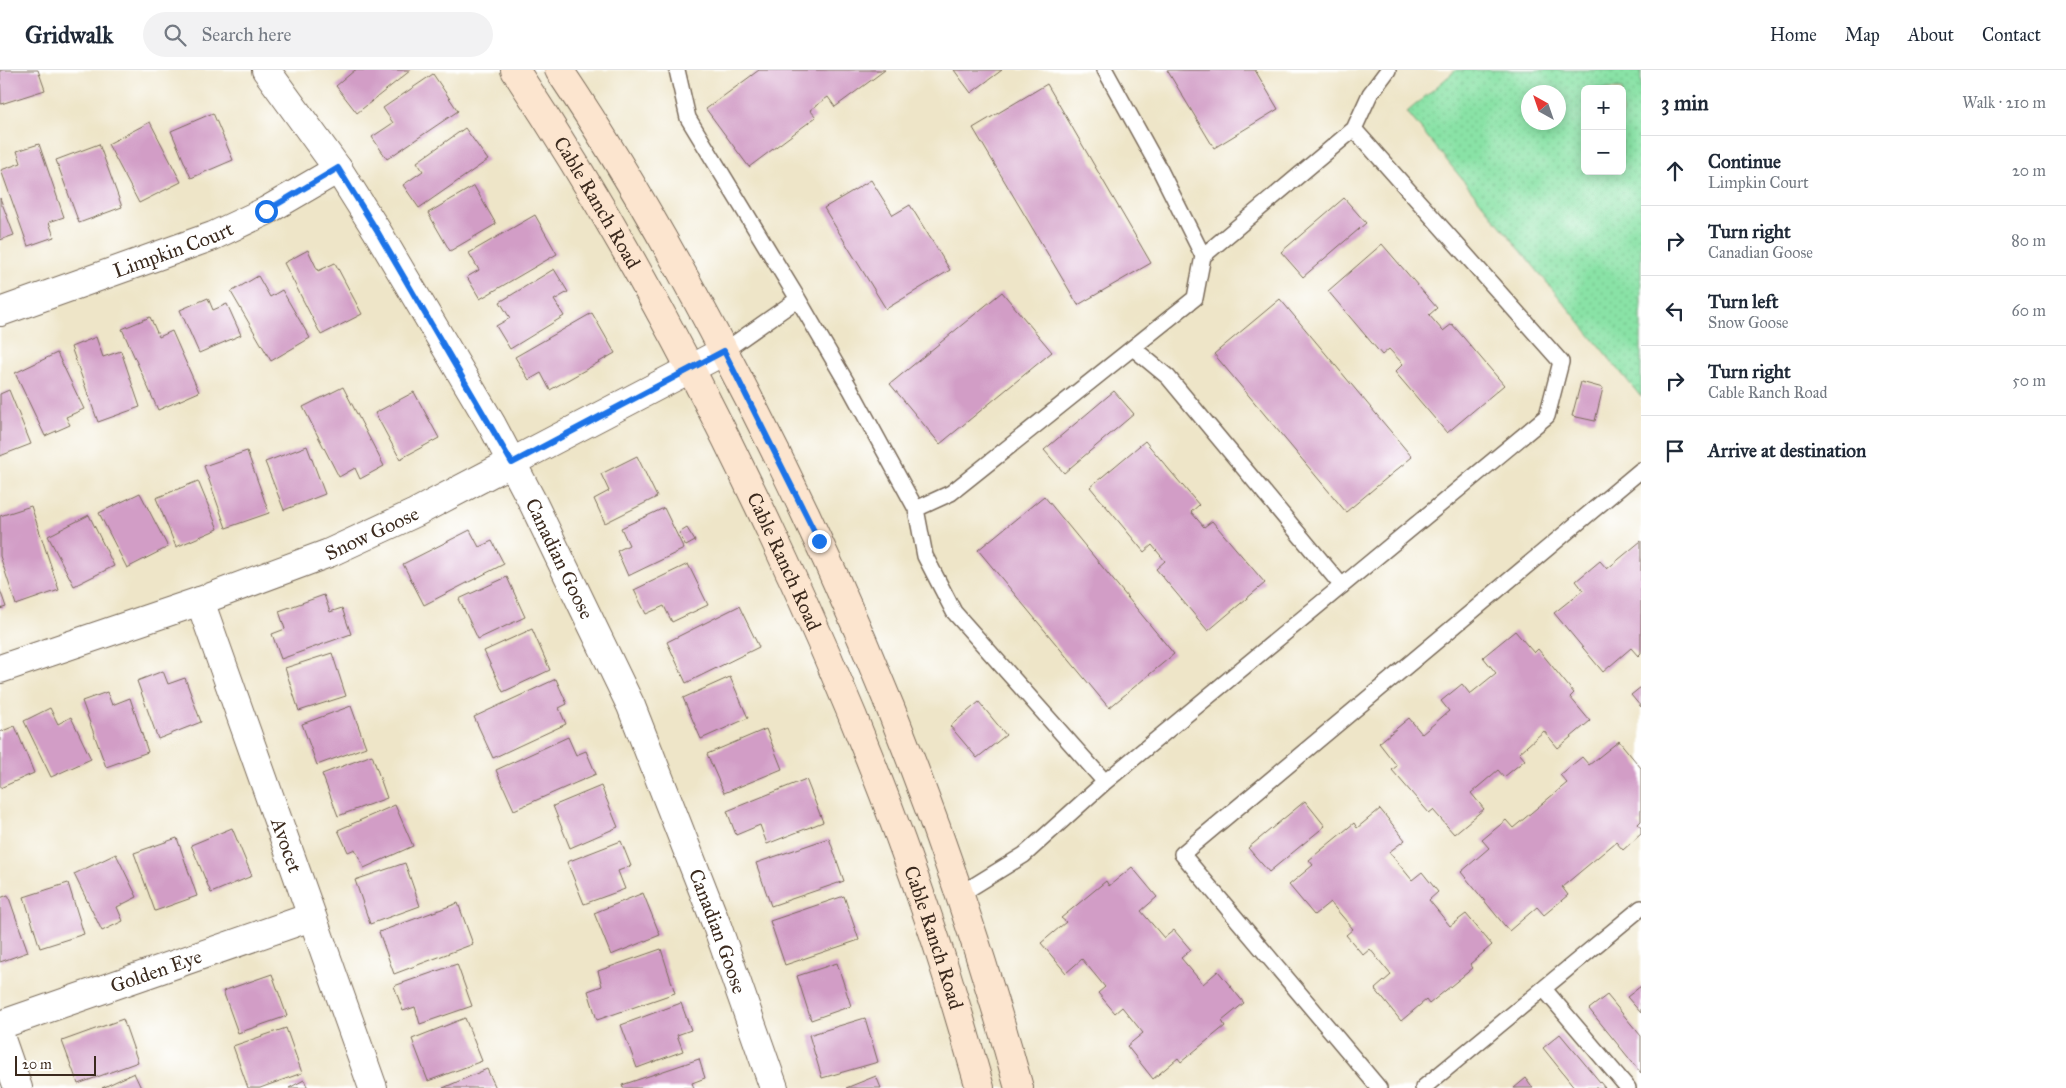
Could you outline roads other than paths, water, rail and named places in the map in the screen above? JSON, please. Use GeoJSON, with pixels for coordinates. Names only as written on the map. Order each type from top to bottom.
{"type":"FeatureCollection","features":[{"type":"Feature","properties":{"kind":"street","name":"Canadian Goose"},"geometry":{"type":"LineString","coordinates":[[266,70],[338,168],[377,231],[512,463],[631,706],[717,926],[774,1088]]}},
{"type":"Feature","properties":{"kind":"street","name":"Cable Ranch Road"},"geometry":{"type":"LineString","coordinates":[[515,70],[612,225],[690,367],[743,470],[799,590],[867,754],[930,921],[980,1088]]}},
{"type":"Feature","properties":{"kind":"street","name":"Cable Ranch Road"},"geometry":{"type":"LineString","coordinates":[[559,70],[628,178],[689,283],[772,443],[838,583],[911,761],[959,895],[1018,1088]]}},
{"type":"Feature","properties":{"kind":"street","name":"Limpkin Court"},"geometry":{"type":"LineString","coordinates":[[0,312],[213,236],[266,211],[338,168]]}},
{"type":"Feature","properties":{"kind":"street","name":"Snow Goose"},"geometry":{"type":"LineString","coordinates":[[0,669],[200,601],[329,553],[415,513],[690,367],[724,351]]}},
{"type":"Feature","properties":{"kind":"street","name":"Avocet"},"geometry":{"type":"LineString","coordinates":[[200,601],[373,1088]]}},
{"type":"Feature","properties":{"kind":"street","name":"Golden Eye"},"geometry":{"type":"LineString","coordinates":[[0,1025],[312,917]]}},
{"type":"Feature","properties":{"kind":"street"},"geometry":{"type":"LineString","coordinates":[[0,1036],[18,1088]]}},
{"type":"Feature","properties":{"kind":"lane"},"geometry":{"type":"LineString","coordinates":[[677,70],[688,118],[798,299],[851,390],[916,509],[925,556],[954,612],[1105,782]]}},
{"type":"Feature","properties":{"kind":"lane"},"geometry":{"type":"LineString","coordinates":[[916,509],[951,493],[1196,298],[1203,256],[1159,168],[1105,70]]}},
{"type":"Feature","properties":{"kind":"lane"},"geometry":{"type":"LineString","coordinates":[[1203,256],[1354,129],[1370,94],[1388,70]]}},
{"type":"Feature","properties":{"kind":"lane"},"geometry":{"type":"LineString","coordinates":[[959,895],[1024,855],[1105,782],[1548,416],[1561,362],[1354,129]]}},
{"type":"Feature","properties":{"kind":"lane"},"geometry":{"type":"LineString","coordinates":[[724,351],[798,299]]}},
{"type":"Feature","properties":{"kind":"lane"},"geometry":{"type":"LineString","coordinates":[[1133,348],[1168,377],[1342,586]]}},
{"type":"Feature","properties":{"kind":"lane"},"geometry":{"type":"LineString","coordinates":[[1379,1088],[1182,854],[1641,470]]}},
{"type":"Feature","properties":{"kind":"lane"},"geometry":{"type":"LineString","coordinates":[[1423,1088],[1641,908]]}},
{"type":"Feature","properties":{"kind":"lane"},"geometry":{"type":"LineString","coordinates":[[1544,989],[1628,1088]]}}]}
